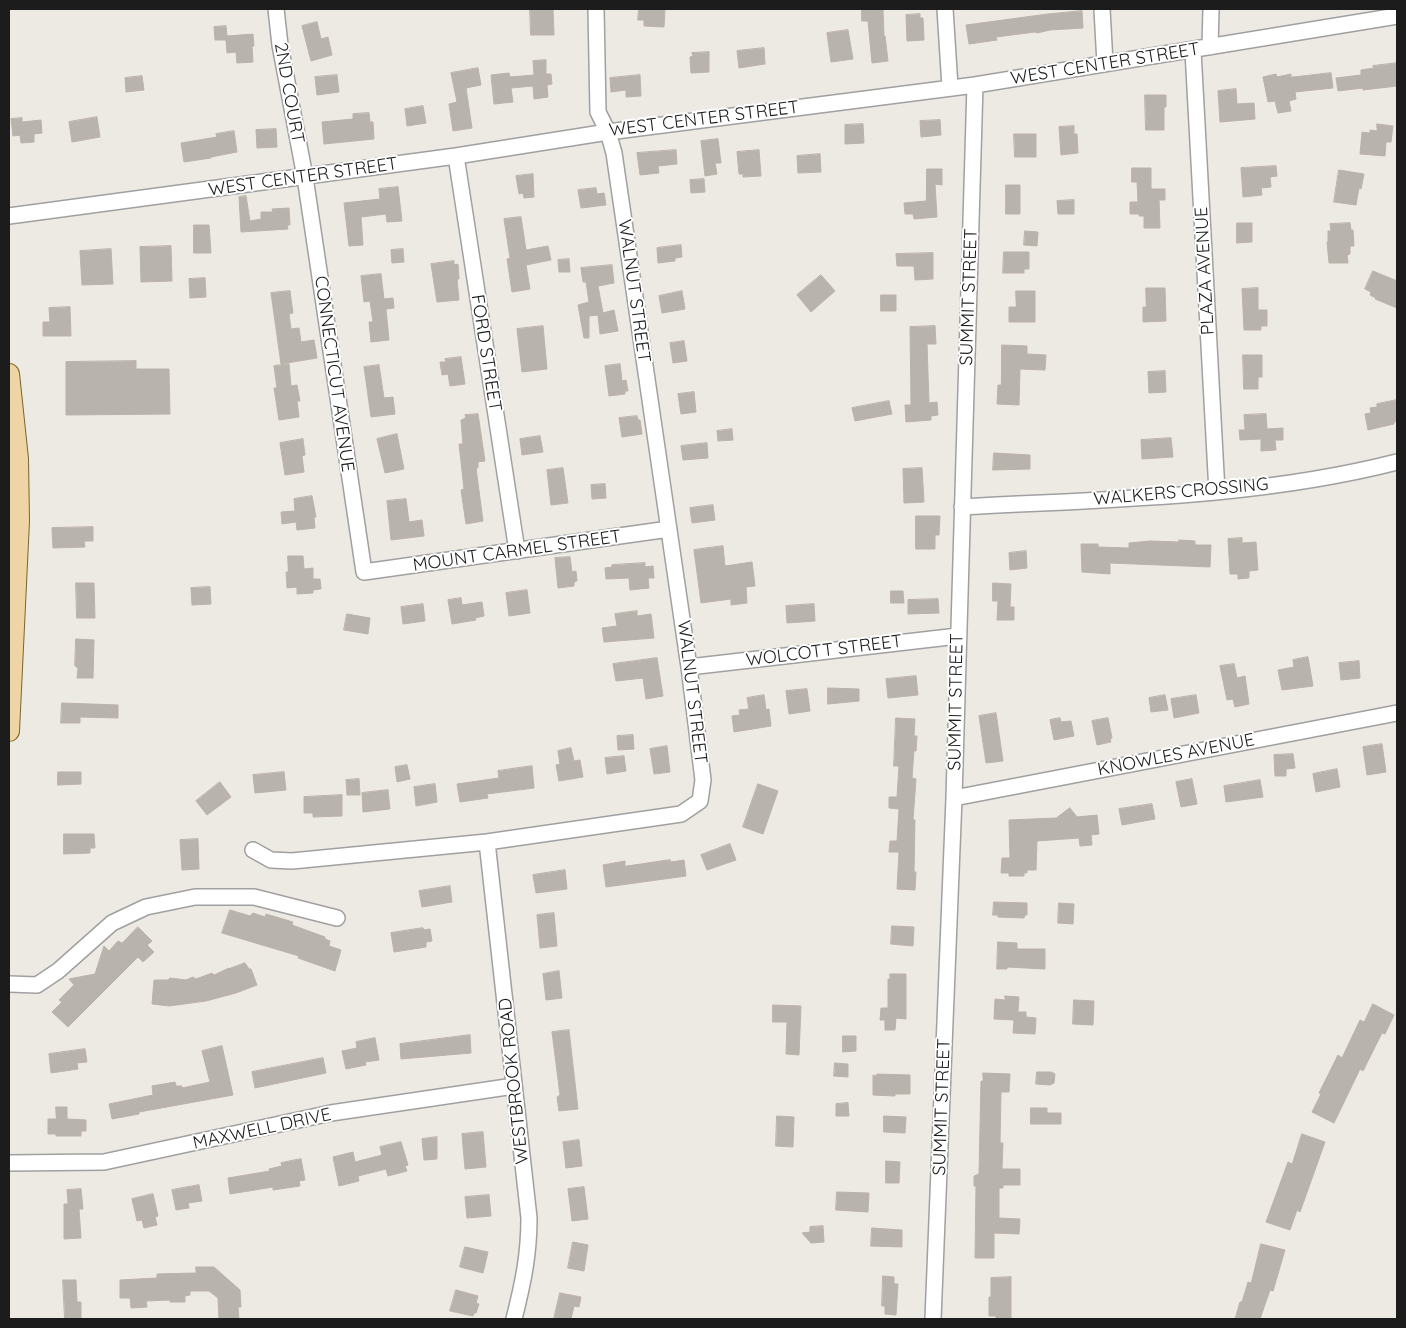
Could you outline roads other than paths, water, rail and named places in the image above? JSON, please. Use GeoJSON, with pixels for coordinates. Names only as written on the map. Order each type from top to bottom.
{"type":"FeatureCollection","features":[{"type":"Feature","properties":{"kind":"main road"},"geometry":{"type":"LineString","coordinates":[[9,374],[18,459],[19,522],[9,731]]}},
{"type":"Feature","properties":{"kind":"street","name":"2ND COURT"},"geometry":{"type":"LineString","coordinates":[[276,9],[280,45],[305,177]]}},
{"type":"Feature","properties":{"kind":"street","name":"WALNUT STREET"},"geometry":{"type":"LineString","coordinates":[[253,850],[271,860],[292,862],[486,842],[681,814],[700,802],[703,780],[689,666],[614,153],[608,132],[598,112],[596,9]]}},
{"type":"Feature","properties":{"kind":"street"},"geometry":{"type":"LineString","coordinates":[[945,9],[950,87]]}},
{"type":"Feature","properties":{"kind":"street"},"geometry":{"type":"LineString","coordinates":[[1102,9],[1104,64]]}},
{"type":"Feature","properties":{"kind":"street"},"geometry":{"type":"LineString","coordinates":[[1210,47],[1211,9]]}},
{"type":"Feature","properties":{"kind":"street","name":"WEST CENTER STREET"},"geometry":{"type":"LineString","coordinates":[[9,216],[456,156],[608,132],[975,85],[1397,16]]}},
{"type":"Feature","properties":{"kind":"street","name":"PLAZA AVENUE"},"geometry":{"type":"LineString","coordinates":[[1192,50],[1218,492]]}},
{"type":"Feature","properties":{"kind":"street","name":"SUMMIT STREET"},"geometry":{"type":"LineString","coordinates":[[933,1319],[954,798],[975,85]]}},
{"type":"Feature","properties":{"kind":"street","name":"FORD STREET"},"geometry":{"type":"LineString","coordinates":[[456,156],[517,551]]}},
{"type":"Feature","properties":{"kind":"street","name":"CONNECTICUT AVENUE"},"geometry":{"type":"LineString","coordinates":[[305,177],[364,572]]}},
{"type":"Feature","properties":{"kind":"street","name":"WALKERS CROSSING"},"geometry":{"type":"LineString","coordinates":[[962,507],[1218,492],[1354,473],[1397,462]]}},
{"type":"Feature","properties":{"kind":"street","name":"MOUNT CARMEL STREET"},"geometry":{"type":"LineString","coordinates":[[364,572],[669,529]]}},
{"type":"Feature","properties":{"kind":"street","name":"WOLCOTT STREET"},"geometry":{"type":"LineString","coordinates":[[689,666],[958,636]]}},
{"type":"Feature","properties":{"kind":"street","name":"KNOWLES AVENUE"},"geometry":{"type":"LineString","coordinates":[[954,798],[1397,713]]}},
{"type":"Feature","properties":{"kind":"street","name":"WESTBROOK ROAD"},"geometry":{"type":"LineString","coordinates":[[486,842],[529,1218],[529,1247],[526,1272],[514,1319]]}},
{"type":"Feature","properties":{"kind":"street"},"geometry":{"type":"LineString","coordinates":[[9,984],[37,985],[58,971],[112,923],[146,907],[195,897],[254,897],[337,918]]}},
{"type":"Feature","properties":{"kind":"street","name":"MAXWELL DRIVE"},"geometry":{"type":"LineString","coordinates":[[9,1163],[104,1162],[331,1113],[514,1086]]}}]}
